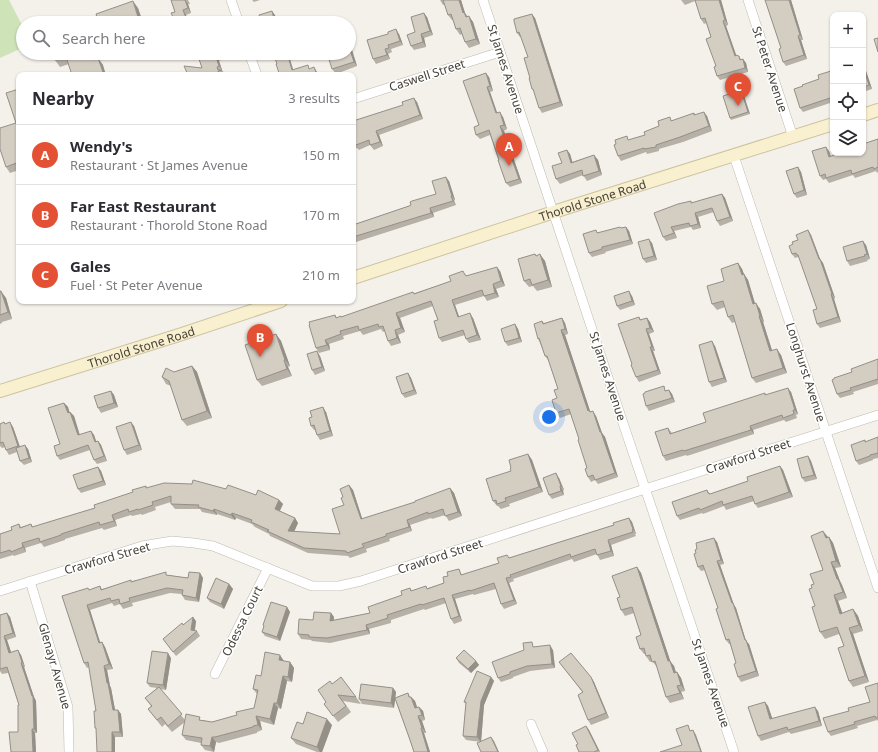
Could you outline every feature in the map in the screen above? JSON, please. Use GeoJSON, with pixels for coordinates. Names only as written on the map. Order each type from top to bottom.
{"type":"FeatureCollection","features":[{"type":"Feature","properties":{"kind":"main road"},"geometry":{"type":"LineString","coordinates":[[866,114],[878,110]]}},
{"type":"Feature","properties":{"kind":"main road","name":"Thorold Stone Road"},"geometry":{"type":"LineString","coordinates":[[356,277],[830,125]]}},
{"type":"Feature","properties":{"kind":"main road","name":"Thorold Stone Road"},"geometry":{"type":"LineString","coordinates":[[0,391],[272,304]]}},
{"type":"Feature","properties":{"kind":"street"},"geometry":{"type":"LineString","coordinates":[[231,0],[237,16]]}},
{"type":"Feature","properties":{"kind":"street","name":"St James Avenue"},"geometry":{"type":"LineString","coordinates":[[483,0],[734,752]]}},
{"type":"Feature","properties":{"kind":"street","name":"St Peter Avenue"},"geometry":{"type":"LineString","coordinates":[[748,0],[793,137]]}},
{"type":"Feature","properties":{"kind":"street","name":"Caswell Street"},"geometry":{"type":"LineString","coordinates":[[356,98],[500,52]]}},
{"type":"Feature","properties":{"kind":"street"},"geometry":{"type":"LineString","coordinates":[[252,60],[256,72]]}},
{"type":"Feature","properties":{"kind":"street","name":"Longhurst Avenue"},"geometry":{"type":"LineString","coordinates":[[734,156],[878,588]]}},
{"type":"Feature","properties":{"kind":"street","name":"Crawford Street"},"geometry":{"type":"LineString","coordinates":[[0,591],[142,546],[172,542],[213,546],[312,586],[339,586],[361,581],[878,415]]}},
{"type":"Feature","properties":{"kind":"street","name":"Odessa Court"},"geometry":{"type":"LineString","coordinates":[[215,674],[268,568]]}},
{"type":"Feature","properties":{"kind":"street","name":"Glenayr Avenue"},"geometry":{"type":"LineString","coordinates":[[30,581],[68,707],[69,752]]}},
{"type":"Feature","properties":{"kind":"street"},"geometry":{"type":"LineString","coordinates":[[531,724],[543,752]]}},
{"type":"Feature","properties":{"kind":"green space"},"geometry":{"type":"Polygon","coordinates":[[[0,0],[9,0],[17,16],[16,16],[16,51],[0,58],[0,0]]]}},
{"type":"Feature","properties":{"kind":"building"},"geometry":{"type":"Polygon","coordinates":[[[171,0],[185,0],[188,8],[183,10],[185,16],[172,16],[171,13],[175,12],[171,0]]]}},
{"type":"Feature","properties":{"kind":"building"},"geometry":{"type":"Polygon","coordinates":[[[443,0],[459,0],[463,13],[464,12],[466,17],[469,16],[476,39],[465,42],[460,28],[456,29],[451,14],[448,15],[443,0]]]}},
{"type":"Feature","properties":{"kind":"building"},"geometry":{"type":"Polygon","coordinates":[[[695,0],[719,0],[725,20],[723,21],[735,56],[739,56],[740,60],[743,59],[745,68],[717,76],[714,67],[716,66],[706,39],[711,37],[705,18],[701,19],[695,0]]]}},
{"type":"Feature","properties":{"kind":"building"},"geometry":{"type":"Polygon","coordinates":[[[765,0],[789,0],[800,35],[798,36],[804,55],[783,62],[779,49],[781,48],[765,0]]]}},
{"type":"Feature","properties":{"kind":"building"},"geometry":{"type":"Polygon","coordinates":[[[133,1],[138,16],[97,16],[96,14],[133,1]]]}},
{"type":"Feature","properties":{"kind":"building"},"geometry":{"type":"Polygon","coordinates":[[[272,11],[273,16],[259,16],[272,11]]]}},
{"type":"Feature","properties":{"kind":"building"},"geometry":{"type":"Polygon","coordinates":[[[424,13],[430,31],[421,34],[423,42],[411,46],[407,35],[415,32],[411,17],[424,13]]]}},
{"type":"Feature","properties":{"kind":"building"},"geometry":{"type":"Polygon","coordinates":[[[532,14],[560,102],[539,108],[532,89],[524,58],[528,57],[519,32],[517,33],[514,21],[514,19],[532,14]]]}},
{"type":"Feature","properties":{"kind":"building"},"geometry":{"type":"Polygon","coordinates":[[[396,29],[400,41],[388,45],[389,48],[385,49],[387,55],[373,59],[367,40],[388,34],[388,32],[396,29]]]}},
{"type":"Feature","properties":{"kind":"building"},"geometry":{"type":"Polygon","coordinates":[[[878,38],[878,52],[874,39],[878,38]]]}},
{"type":"Feature","properties":{"kind":"building"},"geometry":{"type":"Polygon","coordinates":[[[67,60],[99,60],[103,72],[71,72],[67,60]]]}},
{"type":"Feature","properties":{"kind":"building"},"geometry":{"type":"Polygon","coordinates":[[[199,60],[217,60],[219,66],[217,67],[218,70],[222,70],[218,72],[187,72],[184,66],[202,68],[199,60]]]}},
{"type":"Feature","properties":{"kind":"building"},"geometry":{"type":"Polygon","coordinates":[[[276,60],[289,60],[292,70],[308,65],[309,69],[314,67],[316,72],[279,72],[276,60]]]}},
{"type":"Feature","properties":{"kind":"building"},"geometry":{"type":"Polygon","coordinates":[[[329,60],[353,60],[354,62],[332,69],[329,60]]]}},
{"type":"Feature","properties":{"kind":"building"},"geometry":{"type":"Polygon","coordinates":[[[830,71],[830,98],[800,108],[794,89],[819,79],[818,75],[830,71]]]}},
{"type":"Feature","properties":{"kind":"building"},"geometry":{"type":"Polygon","coordinates":[[[486,73],[490,86],[487,87],[496,113],[500,112],[504,125],[500,126],[519,179],[506,183],[489,130],[476,135],[474,127],[479,125],[463,81],[486,73]]]}},
{"type":"Feature","properties":{"kind":"building"},"geometry":{"type":"Polygon","coordinates":[[[866,76],[869,85],[866,86],[866,76]]]}},
{"type":"Feature","properties":{"kind":"building"},"geometry":{"type":"Polygon","coordinates":[[[16,90],[16,123],[6,93],[16,90]]]}},
{"type":"Feature","properties":{"kind":"building"},"geometry":{"type":"Polygon","coordinates":[[[741,90],[748,112],[730,118],[723,96],[741,90]]]}},
{"type":"Feature","properties":{"kind":"building"},"geometry":{"type":"Polygon","coordinates":[[[414,98],[420,115],[376,131],[380,142],[370,145],[369,140],[356,145],[356,120],[403,105],[402,102],[414,98]]]}},
{"type":"Feature","properties":{"kind":"building"},"geometry":{"type":"Polygon","coordinates":[[[704,112],[709,126],[656,145],[656,147],[644,148],[618,156],[614,145],[616,144],[615,140],[627,136],[628,140],[645,135],[644,132],[659,126],[658,121],[670,117],[671,121],[694,113],[694,115],[704,112]]]}},
{"type":"Feature","properties":{"kind":"building"},"geometry":{"type":"Polygon","coordinates":[[[16,123],[16,163],[6,167],[0,149],[0,128],[16,123]]]}},
{"type":"Feature","properties":{"kind":"building"},"geometry":{"type":"Polygon","coordinates":[[[878,139],[878,167],[874,169],[873,167],[852,174],[851,170],[826,178],[825,174],[820,176],[812,151],[826,147],[829,157],[866,156],[866,143],[878,139]]]}},
{"type":"Feature","properties":{"kind":"building"},"geometry":{"type":"Polygon","coordinates":[[[567,150],[571,163],[594,155],[599,171],[583,176],[582,170],[556,179],[552,166],[562,163],[558,153],[567,150]]]}},
{"type":"Feature","properties":{"kind":"building"},"geometry":{"type":"Polygon","coordinates":[[[798,167],[804,190],[794,194],[786,171],[798,167]]]}},
{"type":"Feature","properties":{"kind":"building"},"geometry":{"type":"Polygon","coordinates":[[[446,177],[453,201],[430,208],[431,213],[356,236],[356,224],[409,206],[411,205],[410,202],[412,201],[436,194],[432,181],[446,177]]]}},
{"type":"Feature","properties":{"kind":"building"},"geometry":{"type":"Polygon","coordinates":[[[722,194],[730,217],[717,221],[712,208],[695,213],[698,224],[690,226],[689,223],[671,227],[674,233],[663,237],[654,213],[678,204],[691,201],[691,203],[722,194]]]}},
{"type":"Feature","properties":{"kind":"building"},"geometry":{"type":"Polygon","coordinates":[[[620,227],[626,227],[630,240],[602,247],[602,249],[589,253],[583,234],[596,230],[597,233],[620,227]]]}},
{"type":"Feature","properties":{"kind":"building"},"geometry":{"type":"Polygon","coordinates":[[[808,230],[820,259],[838,317],[817,324],[813,310],[817,309],[798,255],[796,253],[792,254],[789,246],[793,244],[792,242],[798,240],[796,235],[808,230]]]}},
{"type":"Feature","properties":{"kind":"building"},"geometry":{"type":"Polygon","coordinates":[[[649,239],[654,256],[643,259],[638,242],[649,239]]]}},
{"type":"Feature","properties":{"kind":"building"},"geometry":{"type":"Polygon","coordinates":[[[863,241],[867,254],[864,255],[865,256],[847,261],[843,247],[863,241]]]}},
{"type":"Feature","properties":{"kind":"building"},"geometry":{"type":"Polygon","coordinates":[[[535,254],[536,256],[540,254],[548,280],[532,285],[530,279],[524,281],[518,259],[535,254]]]}},
{"type":"Feature","properties":{"kind":"building"},"geometry":{"type":"Polygon","coordinates":[[[738,263],[742,275],[744,274],[753,304],[756,303],[770,351],[777,349],[783,368],[752,378],[733,315],[728,317],[723,301],[712,304],[707,286],[724,281],[721,269],[738,263]]]}},
{"type":"Feature","properties":{"kind":"building"},"geometry":{"type":"Polygon","coordinates":[[[497,267],[501,281],[493,284],[495,293],[484,296],[482,290],[452,300],[458,317],[470,313],[477,335],[466,339],[463,330],[439,338],[434,321],[438,320],[431,301],[396,313],[401,328],[395,330],[397,338],[388,341],[383,326],[379,327],[378,324],[359,330],[358,326],[340,331],[341,334],[325,340],[327,345],[316,348],[309,322],[335,315],[336,318],[341,317],[413,292],[414,294],[451,281],[449,276],[463,271],[466,276],[497,267]]]}},
{"type":"Feature","properties":{"kind":"building"},"geometry":{"type":"Polygon","coordinates":[[[0,291],[8,312],[0,315],[0,291]]]}},
{"type":"Feature","properties":{"kind":"building"},"geometry":{"type":"Polygon","coordinates":[[[629,291],[632,301],[617,306],[614,296],[629,291]]]}},
{"type":"Feature","properties":{"kind":"building"},"geometry":{"type":"Polygon","coordinates":[[[639,317],[640,320],[647,318],[650,328],[646,329],[652,347],[650,347],[658,370],[636,377],[618,324],[639,317]]]}},
{"type":"Feature","properties":{"kind":"building"},"geometry":{"type":"Polygon","coordinates":[[[562,318],[565,329],[561,330],[588,411],[593,411],[615,473],[595,480],[593,475],[588,477],[585,469],[587,468],[569,409],[556,413],[552,400],[557,398],[554,390],[558,389],[547,356],[545,356],[539,338],[538,339],[534,324],[542,321],[543,324],[562,318]]]}},
{"type":"Feature","properties":{"kind":"building"},"geometry":{"type":"Polygon","coordinates":[[[515,324],[519,338],[505,342],[501,329],[515,324]]]}},
{"type":"Feature","properties":{"kind":"building"},"geometry":{"type":"Polygon","coordinates":[[[276,334],[287,369],[257,380],[245,345],[276,334]]]}},
{"type":"Feature","properties":{"kind":"building"},"geometry":{"type":"Polygon","coordinates":[[[712,341],[724,378],[709,382],[699,345],[712,341]]]}},
{"type":"Feature","properties":{"kind":"building"},"geometry":{"type":"Polygon","coordinates":[[[317,351],[322,367],[312,370],[307,354],[317,351]]]}},
{"type":"Feature","properties":{"kind":"building"},"geometry":{"type":"Polygon","coordinates":[[[878,359],[878,379],[837,394],[832,380],[834,378],[852,372],[851,369],[878,359]]]}},
{"type":"Feature","properties":{"kind":"building"},"geometry":{"type":"Polygon","coordinates":[[[192,366],[207,411],[182,420],[169,381],[162,377],[166,368],[174,372],[192,366]]]}},
{"type":"Feature","properties":{"kind":"building"},"geometry":{"type":"Polygon","coordinates":[[[408,373],[414,390],[402,394],[396,377],[408,373]]]}},
{"type":"Feature","properties":{"kind":"building"},"geometry":{"type":"Polygon","coordinates":[[[664,386],[665,391],[669,390],[672,398],[646,406],[643,394],[664,386]]]}},
{"type":"Feature","properties":{"kind":"building"},"geometry":{"type":"Polygon","coordinates":[[[788,388],[795,410],[793,410],[794,414],[783,418],[782,415],[750,426],[751,430],[663,456],[655,432],[668,428],[670,434],[706,422],[703,413],[765,393],[765,395],[788,388]]]}},
{"type":"Feature","properties":{"kind":"building"},"geometry":{"type":"Polygon","coordinates":[[[111,391],[114,403],[98,408],[94,396],[111,391]]]}},
{"type":"Feature","properties":{"kind":"building"},"geometry":{"type":"Polygon","coordinates":[[[64,403],[68,413],[70,412],[78,435],[91,431],[95,442],[98,441],[104,456],[94,460],[88,445],[57,456],[54,446],[60,444],[48,408],[64,403]]]}},
{"type":"Feature","properties":{"kind":"building"},"geometry":{"type":"Polygon","coordinates":[[[323,407],[330,431],[317,435],[314,425],[311,426],[309,418],[312,417],[310,411],[323,407]]]}},
{"type":"Feature","properties":{"kind":"building"},"geometry":{"type":"Polygon","coordinates":[[[4,422],[5,424],[10,422],[18,446],[6,450],[3,442],[0,443],[0,424],[4,422]]]}},
{"type":"Feature","properties":{"kind":"building"},"geometry":{"type":"Polygon","coordinates":[[[131,422],[139,445],[124,450],[116,427],[131,422]]]}},
{"type":"Feature","properties":{"kind":"building"},"geometry":{"type":"Polygon","coordinates":[[[878,437],[878,453],[856,461],[851,445],[878,437]]]}},
{"type":"Feature","properties":{"kind":"building"},"geometry":{"type":"Polygon","coordinates":[[[25,445],[29,458],[20,461],[16,448],[25,445]]]}},
{"type":"Feature","properties":{"kind":"building"},"geometry":{"type":"Polygon","coordinates":[[[528,454],[539,487],[505,498],[506,501],[497,504],[496,500],[493,501],[486,479],[511,471],[509,460],[528,454]]]}},
{"type":"Feature","properties":{"kind":"building"},"geometry":{"type":"Polygon","coordinates":[[[808,456],[814,475],[802,478],[797,459],[808,456]]]}},
{"type":"Feature","properties":{"kind":"building"},"geometry":{"type":"Polygon","coordinates":[[[780,466],[789,492],[755,504],[752,496],[723,505],[722,501],[700,510],[699,508],[677,516],[672,502],[707,490],[710,494],[748,481],[747,477],[780,466]]]}},
{"type":"Feature","properties":{"kind":"building"},"geometry":{"type":"Polygon","coordinates":[[[98,467],[103,481],[78,489],[73,475],[98,467]]]}},
{"type":"Feature","properties":{"kind":"building"},"geometry":{"type":"Polygon","coordinates":[[[556,473],[561,486],[561,491],[549,495],[543,478],[556,473]]]}},
{"type":"Feature","properties":{"kind":"building"},"geometry":{"type":"Polygon","coordinates":[[[193,480],[226,489],[228,485],[256,495],[258,490],[279,500],[275,509],[295,518],[288,531],[340,534],[332,509],[344,505],[341,498],[343,497],[340,489],[349,485],[361,519],[415,502],[450,488],[458,512],[445,516],[443,509],[428,514],[428,512],[407,520],[409,527],[386,534],[386,536],[362,544],[364,547],[347,553],[346,551],[304,548],[267,531],[269,530],[251,522],[252,520],[232,513],[231,515],[214,509],[213,511],[198,507],[199,505],[171,504],[171,496],[152,502],[153,505],[138,510],[129,512],[128,509],[112,515],[114,521],[100,525],[99,522],[40,542],[39,538],[22,543],[23,547],[11,552],[10,550],[0,553],[0,534],[12,530],[11,527],[19,524],[20,528],[31,524],[32,527],[95,508],[94,505],[146,486],[146,488],[164,483],[192,484],[193,480]]]}},
{"type":"Feature","properties":{"kind":"building"},"geometry":{"type":"Polygon","coordinates":[[[629,518],[633,532],[608,540],[611,551],[597,555],[595,549],[571,557],[570,554],[510,575],[511,577],[506,578],[514,600],[501,604],[494,583],[452,595],[459,616],[451,619],[444,598],[387,615],[388,618],[366,625],[367,630],[327,638],[309,637],[309,635],[298,634],[299,619],[313,620],[314,612],[331,613],[330,621],[370,613],[368,607],[402,595],[401,591],[410,588],[411,591],[426,586],[427,589],[444,583],[443,577],[448,576],[447,572],[459,569],[461,575],[499,563],[497,558],[507,555],[509,558],[614,525],[613,523],[629,518]]]}},
{"type":"Feature","properties":{"kind":"building"},"geometry":{"type":"Polygon","coordinates":[[[823,531],[826,538],[829,537],[836,561],[831,562],[843,592],[834,595],[840,614],[853,609],[859,625],[849,628],[865,676],[849,681],[838,648],[844,646],[837,627],[820,632],[812,607],[815,606],[809,589],[812,588],[811,585],[814,584],[810,574],[823,570],[811,536],[823,531]]]}},
{"type":"Feature","properties":{"kind":"building"},"geometry":{"type":"Polygon","coordinates":[[[714,538],[721,560],[717,561],[756,671],[738,677],[734,664],[736,663],[729,639],[726,640],[716,609],[718,608],[703,565],[698,567],[694,554],[696,553],[695,550],[697,549],[696,543],[714,538]]]}},
{"type":"Feature","properties":{"kind":"building"},"geometry":{"type":"Polygon","coordinates":[[[637,567],[668,661],[670,661],[674,673],[677,672],[681,685],[677,686],[680,693],[666,697],[655,661],[652,662],[650,655],[646,656],[644,648],[640,649],[636,637],[641,635],[632,607],[621,610],[617,598],[620,597],[612,576],[637,567]]]}},
{"type":"Feature","properties":{"kind":"building"},"geometry":{"type":"Polygon","coordinates":[[[166,572],[166,575],[188,578],[189,572],[200,573],[196,598],[182,595],[183,590],[167,588],[129,598],[130,601],[120,604],[119,599],[111,601],[110,598],[87,605],[99,643],[102,642],[109,664],[104,666],[113,710],[118,710],[120,732],[112,732],[112,752],[97,752],[94,711],[96,711],[88,662],[84,663],[62,596],[100,586],[101,590],[131,580],[131,582],[166,572]]]}},
{"type":"Feature","properties":{"kind":"building"},"geometry":{"type":"Polygon","coordinates":[[[216,578],[229,584],[221,604],[207,598],[216,578]]]}},
{"type":"Feature","properties":{"kind":"building"},"geometry":{"type":"Polygon","coordinates":[[[271,602],[287,607],[277,637],[262,632],[271,602]]]}},
{"type":"Feature","properties":{"kind":"building"},"geometry":{"type":"Polygon","coordinates":[[[7,613],[13,633],[4,636],[9,653],[18,650],[33,696],[33,752],[11,752],[9,732],[18,732],[19,705],[7,667],[0,669],[0,615],[7,613]]]}},
{"type":"Feature","properties":{"kind":"building"},"geometry":{"type":"Polygon","coordinates":[[[193,617],[191,630],[197,631],[173,652],[163,639],[182,623],[183,625],[193,617]]]}},
{"type":"Feature","properties":{"kind":"building"},"geometry":{"type":"Polygon","coordinates":[[[532,642],[533,647],[550,645],[552,664],[527,666],[498,678],[492,662],[524,650],[523,643],[532,642]]]}},
{"type":"Feature","properties":{"kind":"building"},"geometry":{"type":"Polygon","coordinates":[[[464,650],[476,661],[468,669],[456,658],[464,650]]]}},
{"type":"Feature","properties":{"kind":"building"},"geometry":{"type":"Polygon","coordinates":[[[152,651],[168,653],[163,685],[147,683],[152,651]]]}},
{"type":"Feature","properties":{"kind":"building"},"geometry":{"type":"Polygon","coordinates":[[[265,652],[280,655],[279,660],[290,662],[288,677],[283,676],[277,703],[274,703],[270,719],[256,716],[258,725],[212,737],[210,746],[201,745],[202,738],[182,735],[186,714],[200,717],[199,720],[212,722],[237,715],[236,712],[254,708],[258,690],[253,689],[256,675],[261,676],[265,652]]]}},
{"type":"Feature","properties":{"kind":"building"},"geometry":{"type":"Polygon","coordinates":[[[571,653],[591,677],[606,713],[588,720],[578,695],[583,692],[559,662],[571,653]]]}},
{"type":"Feature","properties":{"kind":"building"},"geometry":{"type":"Polygon","coordinates":[[[477,671],[491,677],[481,701],[477,737],[463,736],[466,702],[464,702],[477,671]]]}},
{"type":"Feature","properties":{"kind":"building"},"geometry":{"type":"Polygon","coordinates":[[[341,677],[356,697],[338,695],[346,706],[333,716],[324,704],[326,702],[318,690],[330,681],[332,684],[341,677]]]}},
{"type":"Feature","properties":{"kind":"building"},"geometry":{"type":"Polygon","coordinates":[[[878,683],[878,717],[876,718],[875,716],[854,722],[855,724],[828,732],[823,718],[849,711],[848,708],[870,702],[865,687],[878,683]]]}},
{"type":"Feature","properties":{"kind":"building"},"geometry":{"type":"Polygon","coordinates":[[[361,684],[393,688],[391,703],[359,699],[361,684]]]}},
{"type":"Feature","properties":{"kind":"building"},"geometry":{"type":"Polygon","coordinates":[[[159,687],[182,714],[168,726],[161,717],[157,720],[148,709],[152,706],[145,698],[159,687]]]}},
{"type":"Feature","properties":{"kind":"building"},"geometry":{"type":"Polygon","coordinates":[[[408,693],[415,708],[419,707],[422,715],[418,716],[428,752],[414,752],[395,698],[408,693]]]}},
{"type":"Feature","properties":{"kind":"building"},"geometry":{"type":"Polygon","coordinates":[[[765,702],[770,719],[815,707],[819,721],[788,730],[787,727],[758,736],[748,707],[765,702]]]}},
{"type":"Feature","properties":{"kind":"building"},"geometry":{"type":"Polygon","coordinates":[[[307,712],[327,719],[317,747],[291,738],[297,722],[303,724],[307,712]]]}},
{"type":"Feature","properties":{"kind":"building"},"geometry":{"type":"Polygon","coordinates":[[[688,725],[690,731],[693,730],[701,752],[660,752],[682,745],[676,729],[688,725]]]}},
{"type":"Feature","properties":{"kind":"building"},"geometry":{"type":"Polygon","coordinates":[[[586,726],[598,750],[594,752],[579,752],[576,745],[578,744],[572,733],[586,726]]]}},
{"type":"Feature","properties":{"kind":"building"},"geometry":{"type":"Polygon","coordinates":[[[491,737],[498,752],[481,752],[477,743],[491,737]]]}},
{"type":"Feature","properties":{"kind":"place","name":"Gales"},"geometry":{"type":"Point","coordinates":[738,106]}},
{"type":"Feature","properties":{"kind":"place","name":"Wendy's"},"geometry":{"type":"Point","coordinates":[509,166]}},
{"type":"Feature","properties":{"kind":"place","name":"Far East Restaurant"},"geometry":{"type":"Point","coordinates":[260,357]}}]}
